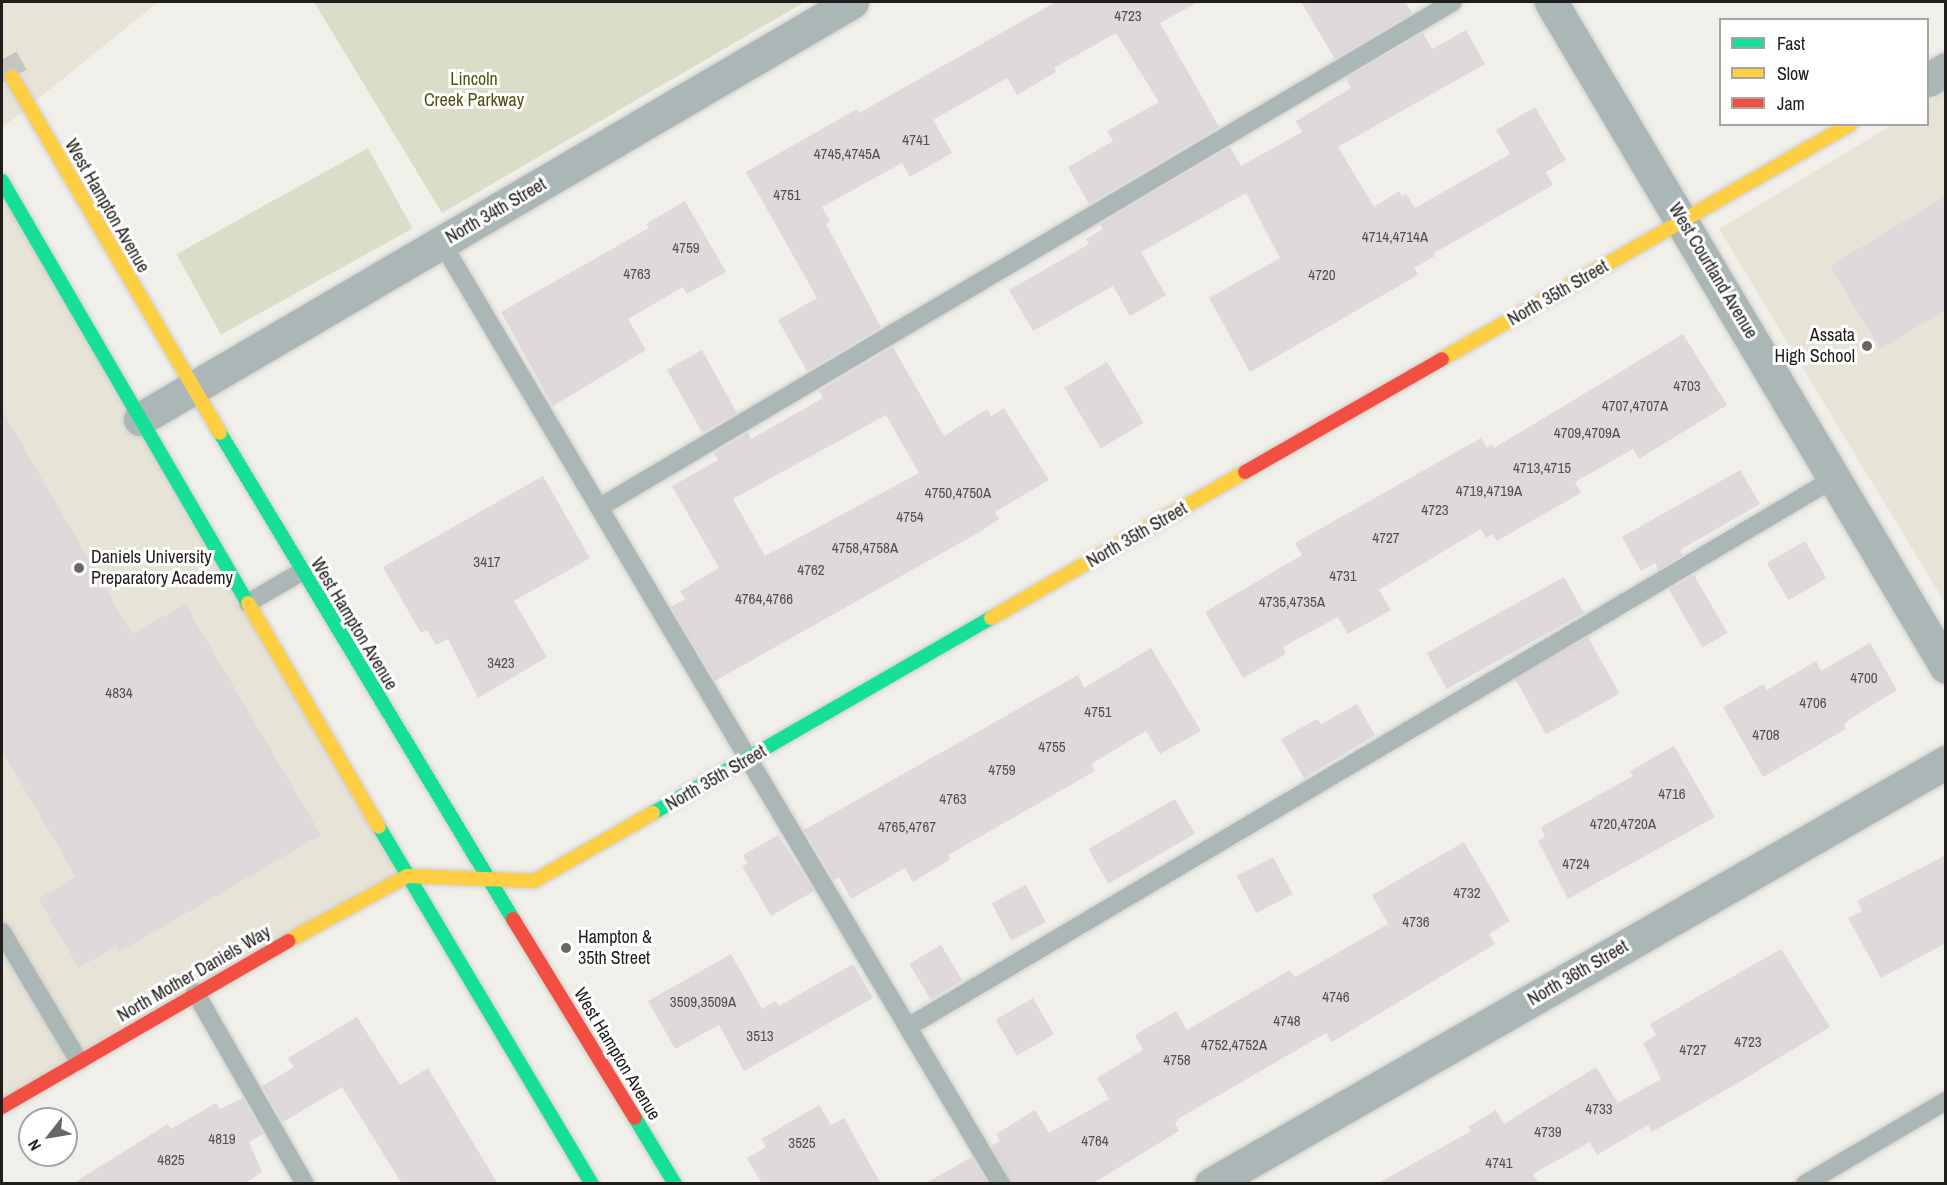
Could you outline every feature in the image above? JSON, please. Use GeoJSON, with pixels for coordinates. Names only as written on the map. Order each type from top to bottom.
{"type":"FeatureCollection","features":[{"type":"Feature","properties":{"kind":"main road","name":"West Hampton Avenue"},"geometry":{"type":"LineString","coordinates":[[12,77],[301,572],[675,1184]]}},
{"type":"Feature","properties":{"kind":"main road","name":"North 35th Street"},"geometry":{"type":"LineString","coordinates":[[407,876],[534,881],[1847,126]]}},
{"type":"Feature","properties":{"kind":"main road"},"geometry":{"type":"LineString","coordinates":[[2,180],[407,876],[592,1184]]}},
{"type":"Feature","properties":{"kind":"main road","name":"North Mother Daniels Way"},"geometry":{"type":"LineString","coordinates":[[2,1107],[195,992],[407,876]]}},
{"type":"Feature","properties":{"kind":"street","name":"North 34th Street"},"geometry":{"type":"LineString","coordinates":[[140,420],[852,2]]}},
{"type":"Feature","properties":{"kind":"street","name":"West Courtland Avenue"},"geometry":{"type":"LineString","coordinates":[[1551,2],[1684,221],[1946,667]]}},
{"type":"Feature","properties":{"kind":"street"},"geometry":{"type":"LineString","coordinates":[[1929,79],[1946,69]]}},
{"type":"Feature","properties":{"kind":"street","name":"North 36th Street"},"geometry":{"type":"LineString","coordinates":[[1211,1184],[1946,762]]}},
{"type":"Feature","properties":{"kind":"lane"},"geometry":{"type":"LineString","coordinates":[[600,507],[1453,2]]}},
{"type":"Feature","properties":{"kind":"lane"},"geometry":{"type":"LineString","coordinates":[[442,243],[1001,1184]]}},
{"type":"Feature","properties":{"kind":"lane"},"geometry":{"type":"LineString","coordinates":[[908,1027],[1835,478]]}},
{"type":"Feature","properties":{"kind":"lane"},"geometry":{"type":"LineString","coordinates":[[248,603],[301,572]]}},
{"type":"Feature","properties":{"kind":"lane"},"geometry":{"type":"LineString","coordinates":[[2,932],[80,1061]]}},
{"type":"Feature","properties":{"kind":"lane"},"geometry":{"type":"LineString","coordinates":[[195,992],[305,1184]]}},
{"type":"Feature","properties":{"kind":"lane"},"geometry":{"type":"LineString","coordinates":[[1805,1184],[1946,1101]]}},
{"type":"Feature","properties":{"kind":"shaded area"},"geometry":{"type":"Polygon","coordinates":[[[2,2],[158,2],[2,128],[2,2]]]}},
{"type":"Feature","properties":{"kind":"shaded area","name":"Assata High School"},"geometry":{"type":"Polygon","coordinates":[[[1945,92],[1945,603],[1719,229],[1890,126],[1929,126],[1929,102],[1945,92]]]}},
{"type":"Feature","properties":{"kind":"shaded area"},"geometry":{"type":"Polygon","coordinates":[[[2,181],[407,876],[2,1107],[2,181]]]}},
{"type":"Feature","properties":{"kind":"green space","name":"Lincoln Creek Parkway"},"geometry":{"type":"Polygon","coordinates":[[[314,2],[805,2],[442,213],[314,2]]]}},
{"type":"Feature","properties":{"kind":"green space"},"geometry":{"type":"Polygon","coordinates":[[[368,148],[413,228],[221,335],[176,254],[368,148]]]}},
{"type":"Feature","properties":{"kind":"building"},"geometry":{"type":"Polygon","coordinates":[[[1056,2],[1198,2],[1160,23],[1219,127],[1089,204],[1068,167],[1113,141],[1107,131],[1159,102],[1116,33],[1054,68],[1056,72],[1017,95],[1007,78],[933,120],[952,153],[910,177],[902,163],[822,207],[830,221],[826,224],[881,327],[807,371],[778,320],[817,298],[746,172],[857,109],[859,113],[1056,2]]]}},
{"type":"Feature","properties":{"kind":"building"},"geometry":{"type":"Polygon","coordinates":[[[1301,2],[1406,2],[1412,13],[1335,59],[1301,2]]]}},
{"type":"Feature","properties":{"kind":"building"},"geometry":{"type":"Polygon","coordinates":[[[1466,30],[1485,64],[1338,147],[1374,207],[1399,191],[1402,196],[1406,194],[1415,208],[1510,154],[1496,130],[1535,107],[1566,160],[1546,172],[1553,185],[1434,253],[1435,256],[1414,268],[1418,275],[1250,372],[1209,298],[1280,258],[1246,193],[1141,252],[1166,295],[1130,316],[1113,286],[1033,331],[1009,290],[1089,244],[1086,239],[1103,229],[1100,224],[1230,147],[1241,166],[1302,132],[1296,121],[1351,88],[1346,78],[1423,33],[1432,49],[1466,30]]]}},
{"type":"Feature","properties":{"kind":"building"},"geometry":{"type":"Polygon","coordinates":[[[1946,196],[1946,310],[1880,349],[1830,266],[1946,196]]]}},
{"type":"Feature","properties":{"kind":"building"},"geometry":{"type":"Polygon","coordinates":[[[685,201],[726,272],[687,294],[683,287],[628,319],[646,350],[553,406],[501,312],[649,228],[646,224],[685,201]]]}},
{"type":"Feature","properties":{"kind":"building"},"geometry":{"type":"Polygon","coordinates":[[[1683,334],[1727,405],[1639,459],[1633,449],[1575,482],[1581,493],[1497,541],[1492,534],[1486,538],[1481,529],[1379,590],[1391,610],[1348,634],[1338,617],[1283,647],[1286,654],[1243,678],[1205,612],[1302,555],[1295,543],[1481,438],[1487,448],[1492,444],[1494,448],[1683,334]]]}},
{"type":"Feature","properties":{"kind":"building"},"geometry":{"type":"Polygon","coordinates":[[[893,347],[944,436],[987,409],[991,416],[1004,408],[1049,480],[995,512],[999,519],[983,530],[715,681],[671,607],[685,599],[680,591],[719,568],[672,486],[718,460],[714,453],[748,433],[751,439],[823,398],[819,391],[893,347]],[[886,415],[733,499],[765,556],[919,473],[886,415]]]}},
{"type":"Feature","properties":{"kind":"building"},"geometry":{"type":"Polygon","coordinates":[[[702,350],[737,413],[702,432],[667,369],[702,350]]]}},
{"type":"Feature","properties":{"kind":"building"},"geometry":{"type":"Polygon","coordinates":[[[1107,362],[1144,423],[1101,449],[1064,388],[1107,362]]]}},
{"type":"Feature","properties":{"kind":"building","name":"Daniels University Preparatory Academy"},"geometry":{"type":"Polygon","coordinates":[[[2,410],[132,634],[185,604],[321,835],[119,952],[115,946],[79,968],[38,899],[76,877],[2,751],[2,410]]]}},
{"type":"Feature","properties":{"kind":"building"},"geometry":{"type":"Polygon","coordinates":[[[1740,470],[1760,504],[1680,550],[1683,555],[1658,570],[1655,563],[1641,571],[1622,537],[1740,470]]]}},
{"type":"Feature","properties":{"kind":"building"},"geometry":{"type":"Polygon","coordinates":[[[543,476],[590,558],[514,601],[547,657],[478,698],[448,639],[436,645],[427,630],[421,633],[383,567],[543,476]]]}},
{"type":"Feature","properties":{"kind":"building"},"geometry":{"type":"Polygon","coordinates":[[[1805,541],[1826,578],[1788,600],[1767,563],[1805,541]]]}},
{"type":"Feature","properties":{"kind":"building"},"geometry":{"type":"Polygon","coordinates":[[[1694,575],[1728,633],[1702,648],[1669,590],[1694,575]]]}},
{"type":"Feature","properties":{"kind":"building"},"geometry":{"type":"Polygon","coordinates":[[[1564,577],[1584,613],[1447,689],[1427,653],[1564,577]]]}},
{"type":"Feature","properties":{"kind":"building"},"geometry":{"type":"Polygon","coordinates":[[[1588,637],[1620,694],[1546,735],[1515,678],[1588,637]]]}},
{"type":"Feature","properties":{"kind":"building"},"geometry":{"type":"Polygon","coordinates":[[[1870,643],[1897,690],[1850,719],[1844,725],[1846,729],[1763,777],[1723,707],[1763,684],[1767,690],[1816,661],[1821,671],[1870,643]]]}},
{"type":"Feature","properties":{"kind":"building"},"geometry":{"type":"Polygon","coordinates":[[[1151,648],[1201,731],[1160,754],[1146,731],[1091,764],[1095,771],[948,855],[951,859],[913,882],[905,868],[851,899],[839,877],[834,880],[804,830],[1078,675],[1084,688],[1151,648]]]}},
{"type":"Feature","properties":{"kind":"building"},"geometry":{"type":"Polygon","coordinates":[[[1357,704],[1375,735],[1304,778],[1281,739],[1317,719],[1321,724],[1357,704]]]}},
{"type":"Feature","properties":{"kind":"building"},"geometry":{"type":"Polygon","coordinates":[[[1674,746],[1715,817],[1568,899],[1538,841],[1545,837],[1541,827],[1633,776],[1630,771],[1674,746]]]}},
{"type":"Feature","properties":{"kind":"building"},"geometry":{"type":"Polygon","coordinates":[[[1175,799],[1195,834],[1108,884],[1088,849],[1175,799]]]}},
{"type":"Feature","properties":{"kind":"building"},"geometry":{"type":"Polygon","coordinates":[[[778,835],[814,891],[771,916],[742,866],[748,863],[743,855],[778,835]]]}},
{"type":"Feature","properties":{"kind":"building"},"geometry":{"type":"Polygon","coordinates":[[[1464,842],[1510,921],[1489,934],[1495,944],[1332,1042],[1326,1033],[1178,1119],[1175,1124],[1179,1131],[1092,1184],[1012,1184],[991,1146],[1000,1141],[996,1134],[1035,1110],[1049,1133],[1109,1099],[1097,1078],[1143,1050],[1135,1035],[1176,1011],[1187,1030],[1290,970],[1295,977],[1388,924],[1372,895],[1464,842]]]}},
{"type":"Feature","properties":{"kind":"building"},"geometry":{"type":"Polygon","coordinates":[[[1946,855],[1946,943],[1881,978],[1848,918],[1862,911],[1857,901],[1946,855]]]}},
{"type":"Feature","properties":{"kind":"building"},"geometry":{"type":"Polygon","coordinates":[[[1273,857],[1293,894],[1257,913],[1237,876],[1273,857]]]}},
{"type":"Feature","properties":{"kind":"building"},"geometry":{"type":"Polygon","coordinates":[[[1026,885],[1046,922],[1011,940],[992,903],[1026,885]]]}},
{"type":"Feature","properties":{"kind":"building"},"geometry":{"type":"Polygon","coordinates":[[[941,945],[962,980],[930,999],[909,964],[941,945]]]}},
{"type":"Feature","properties":{"kind":"building"},"geometry":{"type":"Polygon","coordinates":[[[1781,949],[1830,1027],[1736,1084],[1652,1132],[1648,1125],[1597,1155],[1590,1142],[1533,1174],[1539,1184],[1377,1184],[1471,1131],[1468,1127],[1496,1110],[1504,1124],[1596,1067],[1618,1103],[1661,1079],[1643,1043],[1656,1035],[1650,1024],[1781,949]]]}},
{"type":"Feature","properties":{"kind":"building"},"geometry":{"type":"Polygon","coordinates":[[[731,954],[762,1009],[776,1001],[779,1006],[853,964],[873,998],[744,1071],[719,1025],[675,1049],[648,1001],[731,954]]]}},
{"type":"Feature","properties":{"kind":"building"},"geometry":{"type":"Polygon","coordinates":[[[1033,998],[1054,1034],[1017,1056],[996,1020],[1033,998]]]}},
{"type":"Feature","properties":{"kind":"building"},"geometry":{"type":"Polygon","coordinates":[[[357,1017],[400,1085],[428,1068],[498,1184],[402,1184],[342,1087],[283,1122],[262,1086],[294,1067],[288,1058],[357,1017]]]}},
{"type":"Feature","properties":{"kind":"building"},"geometry":{"type":"Polygon","coordinates":[[[243,1098],[263,1134],[249,1142],[262,1172],[244,1184],[72,1184],[168,1124],[171,1129],[216,1103],[220,1109],[243,1098]]]}},
{"type":"Feature","properties":{"kind":"building"},"geometry":{"type":"Polygon","coordinates":[[[819,1105],[831,1125],[844,1118],[881,1184],[762,1184],[747,1158],[766,1147],[761,1139],[819,1105]]]}},
{"type":"Feature","properties":{"kind":"building"},"geometry":{"type":"Polygon","coordinates":[[[972,1157],[988,1184],[924,1184],[972,1157]]]}},
{"type":"Feature","properties":{"kind":"tunnel"},"geometry":{"type":"LineString","coordinates":[[2,59],[12,77]]}},
{"type":"Feature","properties":{"kind":"traffic: fast"},"geometry":{"type":"LineString","coordinates":[[2,181],[248,603]]}},
{"type":"Feature","properties":{"kind":"traffic: fast"},"geometry":{"type":"LineString","coordinates":[[220,433],[513,919]]}},
{"type":"Feature","properties":{"kind":"traffic: fast"},"geometry":{"type":"LineString","coordinates":[[653,813],[991,618]]}},
{"type":"Feature","properties":{"kind":"traffic: fast"},"geometry":{"type":"LineString","coordinates":[[379,827],[592,1184]]}},
{"type":"Feature","properties":{"kind":"traffic: fast"},"geometry":{"type":"LineString","coordinates":[[635,1118],[675,1184]]}},
{"type":"Feature","properties":{"kind":"traffic: slow"},"geometry":{"type":"LineString","coordinates":[[12,77],[220,433]]}},
{"type":"Feature","properties":{"kind":"traffic: slow"},"geometry":{"type":"LineString","coordinates":[[1442,359],[1847,126]]}},
{"type":"Feature","properties":{"kind":"traffic: slow"},"geometry":{"type":"LineString","coordinates":[[991,618],[1245,472]]}},
{"type":"Feature","properties":{"kind":"traffic: slow"},"geometry":{"type":"LineString","coordinates":[[248,603],[379,827]]}},
{"type":"Feature","properties":{"kind":"traffic: slow"},"geometry":{"type":"LineString","coordinates":[[288,941],[407,876],[534,881],[653,813]]}},
{"type":"Feature","properties":{"kind":"traffic: jam"},"geometry":{"type":"LineString","coordinates":[[1245,472],[1442,359]]}},
{"type":"Feature","properties":{"kind":"traffic: jam"},"geometry":{"type":"LineString","coordinates":[[513,919],[635,1118]]}},
{"type":"Feature","properties":{"kind":"traffic: jam"},"geometry":{"type":"LineString","coordinates":[[2,1107],[288,941]]}},
{"type":"Feature","properties":{"kind":"place","name":"Assata High School"},"geometry":{"type":"Point","coordinates":[1867,346]}},
{"type":"Feature","properties":{"kind":"place","name":"Daniels University Preparatory Academy"},"geometry":{"type":"Point","coordinates":[79,568]}},
{"type":"Feature","properties":{"kind":"place","name":"Hampton & 35th Street"},"geometry":{"type":"Point","coordinates":[566,948]}}]}
